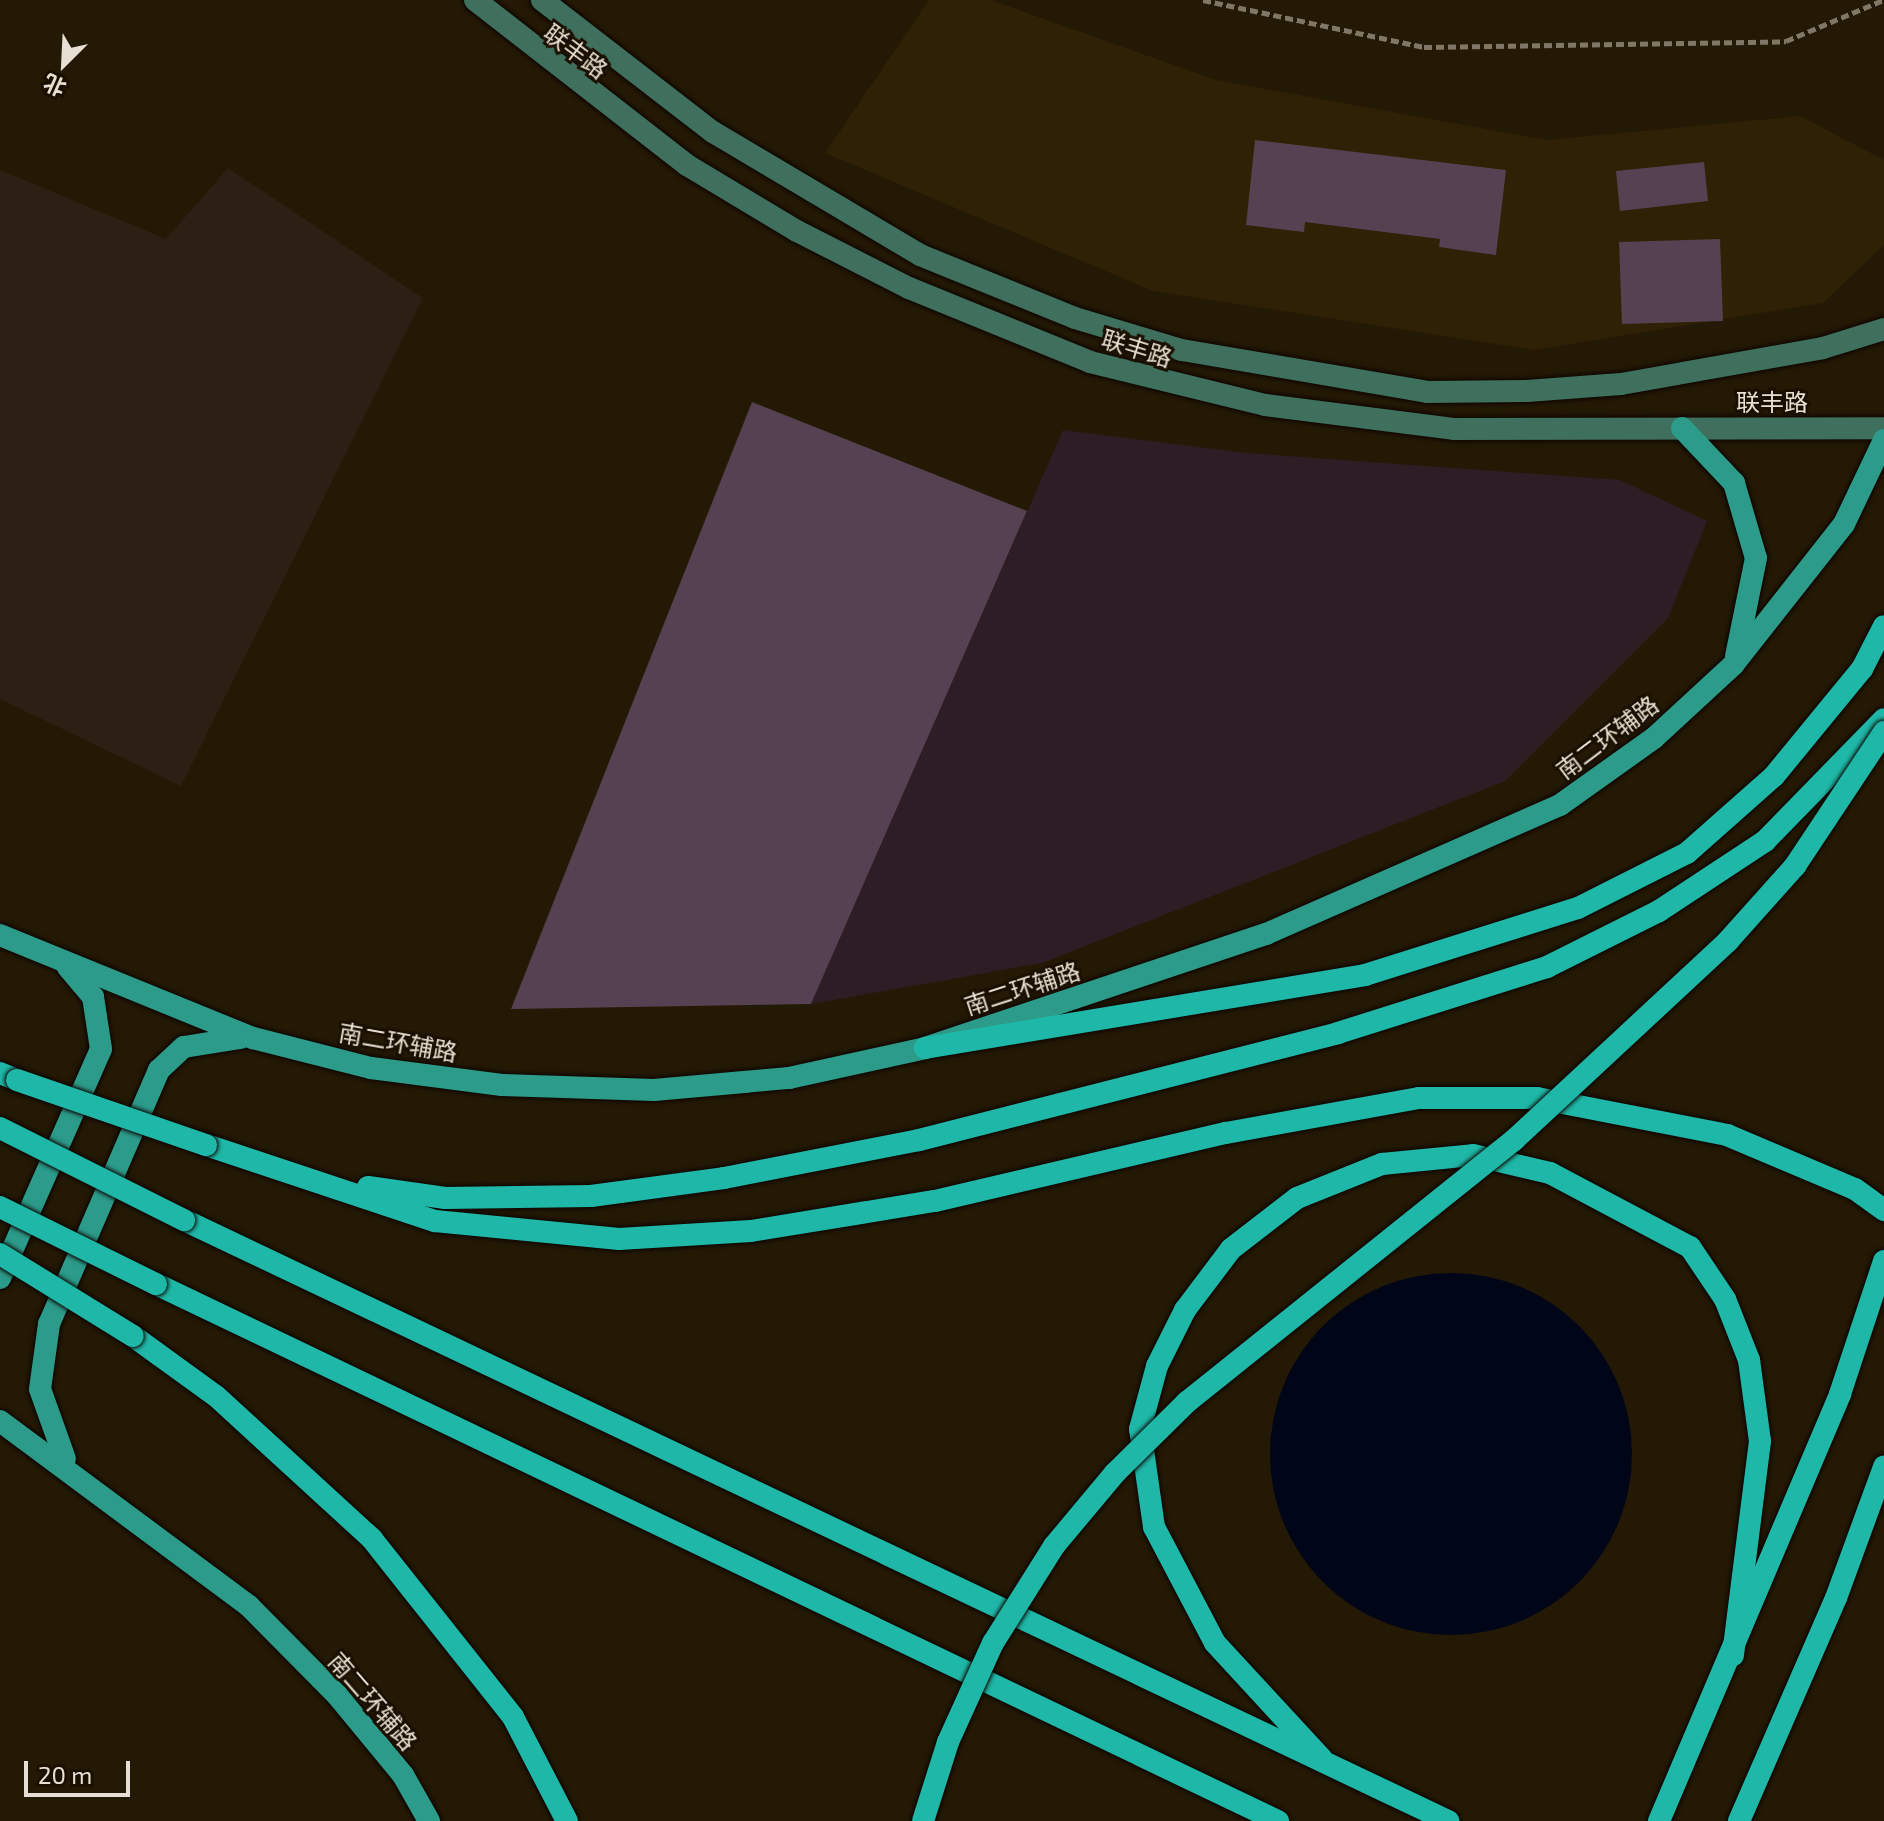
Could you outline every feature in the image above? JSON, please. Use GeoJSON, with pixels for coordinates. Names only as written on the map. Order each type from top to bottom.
{"type":"FeatureCollection","features":[{"type":"Feature","properties":{"kind":"highway"},"geometry":{"type":"LineString","coordinates":[[925,1048],[1365,975],[1578,908],[1687,853],[1774,776],[1862,669],[1884,626]]}},
{"type":"Feature","properties":{"kind":"highway"},"geometry":{"type":"LineString","coordinates":[[320,1180],[445,1198],[591,1196],[919,1140],[1338,1033],[1547,967],[1659,911],[1765,841],[1884,719]]}},
{"type":"Feature","properties":{"kind":"highway"},"geometry":{"type":"LineString","coordinates":[[923,1821],[948,1742],[993,1643],[1054,1546],[1115,1473],[1187,1402],[1514,1140],[1728,941],[1795,866],[1884,732]]}},
{"type":"Feature","properties":{"kind":"highway"},"geometry":{"type":"LineString","coordinates":[[8,1076],[435,1221],[619,1239],[751,1231],[935,1201],[1226,1133],[1419,1098],[1537,1098],[1727,1135],[1855,1189],[1884,1210]]}},
{"type":"Feature","properties":{"kind":"highway"},"geometry":{"type":"LineString","coordinates":[[0,1128],[184,1220],[1448,1821]]}},
{"type":"Feature","properties":{"kind":"highway"},"geometry":{"type":"LineString","coordinates":[[1322,1759],[1215,1643],[1154,1527],[1140,1429],[1178,1324],[1231,1249],[1297,1198],[1382,1164],[1473,1155],[1550,1173],[1690,1247],[1725,1299],[1749,1360],[1760,1441],[1733,1655]]}},
{"type":"Feature","properties":{"kind":"highway"},"geometry":{"type":"LineString","coordinates":[[0,1207],[1278,1821]]}},
{"type":"Feature","properties":{"kind":"highway"},"geometry":{"type":"LineString","coordinates":[[0,1254],[133,1336],[216,1396],[372,1539],[513,1717],[567,1821]]}},
{"type":"Feature","properties":{"kind":"highway"},"geometry":{"type":"LineString","coordinates":[[1659,1821],[1733,1655],[1840,1394],[1884,1261]]}},
{"type":"Feature","properties":{"kind":"highway"},"geometry":{"type":"LineString","coordinates":[[1739,1821],[1836,1598],[1884,1467]]}},
{"type":"Feature","properties":{"kind":"main road","name":"联丰路"},"geometry":{"type":"LineString","coordinates":[[475,0],[687,165],[797,231],[909,288],[1090,362],[1265,405],[1455,429],[1884,428]]}},
{"type":"Feature","properties":{"kind":"main road","name":"联丰路"},"geometry":{"type":"LineString","coordinates":[[542,0],[713,132],[920,255],[1075,318],[1182,350],[1427,392],[1527,391],[1621,384],[1884,329]]}},
{"type":"Feature","properties":{"kind":"main road"},"geometry":{"type":"LineString","coordinates":[[1682,428],[1734,483],[1756,558],[1733,665]]}},
{"type":"Feature","properties":{"kind":"main road","name":"南二环辅路"},"geometry":{"type":"LineString","coordinates":[[0,935],[253,1038],[371,1068],[488,1083],[654,1090],[789,1078],[925,1048],[1266,934],[1560,805],[1654,738],[1733,665],[1844,524],[1884,440]]}},
{"type":"Feature","properties":{"kind":"main road"},"geometry":{"type":"LineString","coordinates":[[1844,524],[1884,476]]}},
{"type":"Feature","properties":{"kind":"main road"},"geometry":{"type":"LineString","coordinates":[[0,1278],[101,1049],[93,997],[65,963]]}},
{"type":"Feature","properties":{"kind":"main road"},"geometry":{"type":"LineString","coordinates":[[68,1464],[49,1428],[40,1352],[159,1070],[184,1047],[253,1038]]}},
{"type":"Feature","properties":{"kind":"main road","name":"南二环辅路"},"geometry":{"type":"LineString","coordinates":[[0,1421],[68,1464],[249,1606],[337,1695],[403,1775],[429,1821]]}},
{"type":"Feature","properties":{"kind":"path"},"geometry":{"type":"LineString","coordinates":[[1203,0],[1424,47],[1786,41],[1883,0]]}},
{"type":"Feature","properties":{"kind":"shaded area"},"geometry":{"type":"Polygon","coordinates":[[[929,0],[991,0],[1216,80],[1547,140],[1800,116],[1884,160],[1884,245],[1823,303],[1534,350],[1153,291],[825,153],[929,0]]]}},
{"type":"Feature","properties":{"kind":"shaded area"},"geometry":{"type":"Polygon","coordinates":[[[228,168],[423,298],[181,786],[0,699],[0,170],[166,239],[228,168]]]}},
{"type":"Feature","properties":{"kind":"shaded area"},"geometry":{"type":"Polygon","coordinates":[[[1063,430],[1247,453],[1620,480],[1707,521],[1668,618],[1505,781],[1042,963],[811,1004],[1063,430]]]}},
{"type":"Feature","properties":{"kind":"water"},"geometry":{"type":"Polygon","coordinates":[[[1451,1273],[1486,1276],[1520,1287],[1552,1303],[1579,1326],[1602,1353],[1618,1385],[1629,1419],[1632,1454],[1629,1489],[1618,1523],[1602,1555],[1579,1582],[1552,1605],[1520,1621],[1486,1632],[1451,1635],[1416,1632],[1382,1621],[1350,1605],[1323,1582],[1300,1555],[1284,1523],[1273,1489],[1270,1454],[1273,1419],[1284,1385],[1300,1353],[1323,1326],[1350,1303],[1382,1287],[1416,1276],[1451,1273]]]}},
{"type":"Feature","properties":{"kind":"building"},"geometry":{"type":"Polygon","coordinates":[[[1255,140],[1506,170],[1496,255],[1439,247],[1440,239],[1305,222],[1304,232],[1246,225],[1255,140]]]}},
{"type":"Feature","properties":{"kind":"building"},"geometry":{"type":"Polygon","coordinates":[[[1704,162],[1708,201],[1620,211],[1616,171],[1704,162]]]}},
{"type":"Feature","properties":{"kind":"building"},"geometry":{"type":"Polygon","coordinates":[[[1720,239],[1723,321],[1622,324],[1619,242],[1720,239]]]}},
{"type":"Feature","properties":{"kind":"building"},"geometry":{"type":"Polygon","coordinates":[[[752,402],[1027,511],[811,1004],[511,1009],[752,402]]]}}]}
